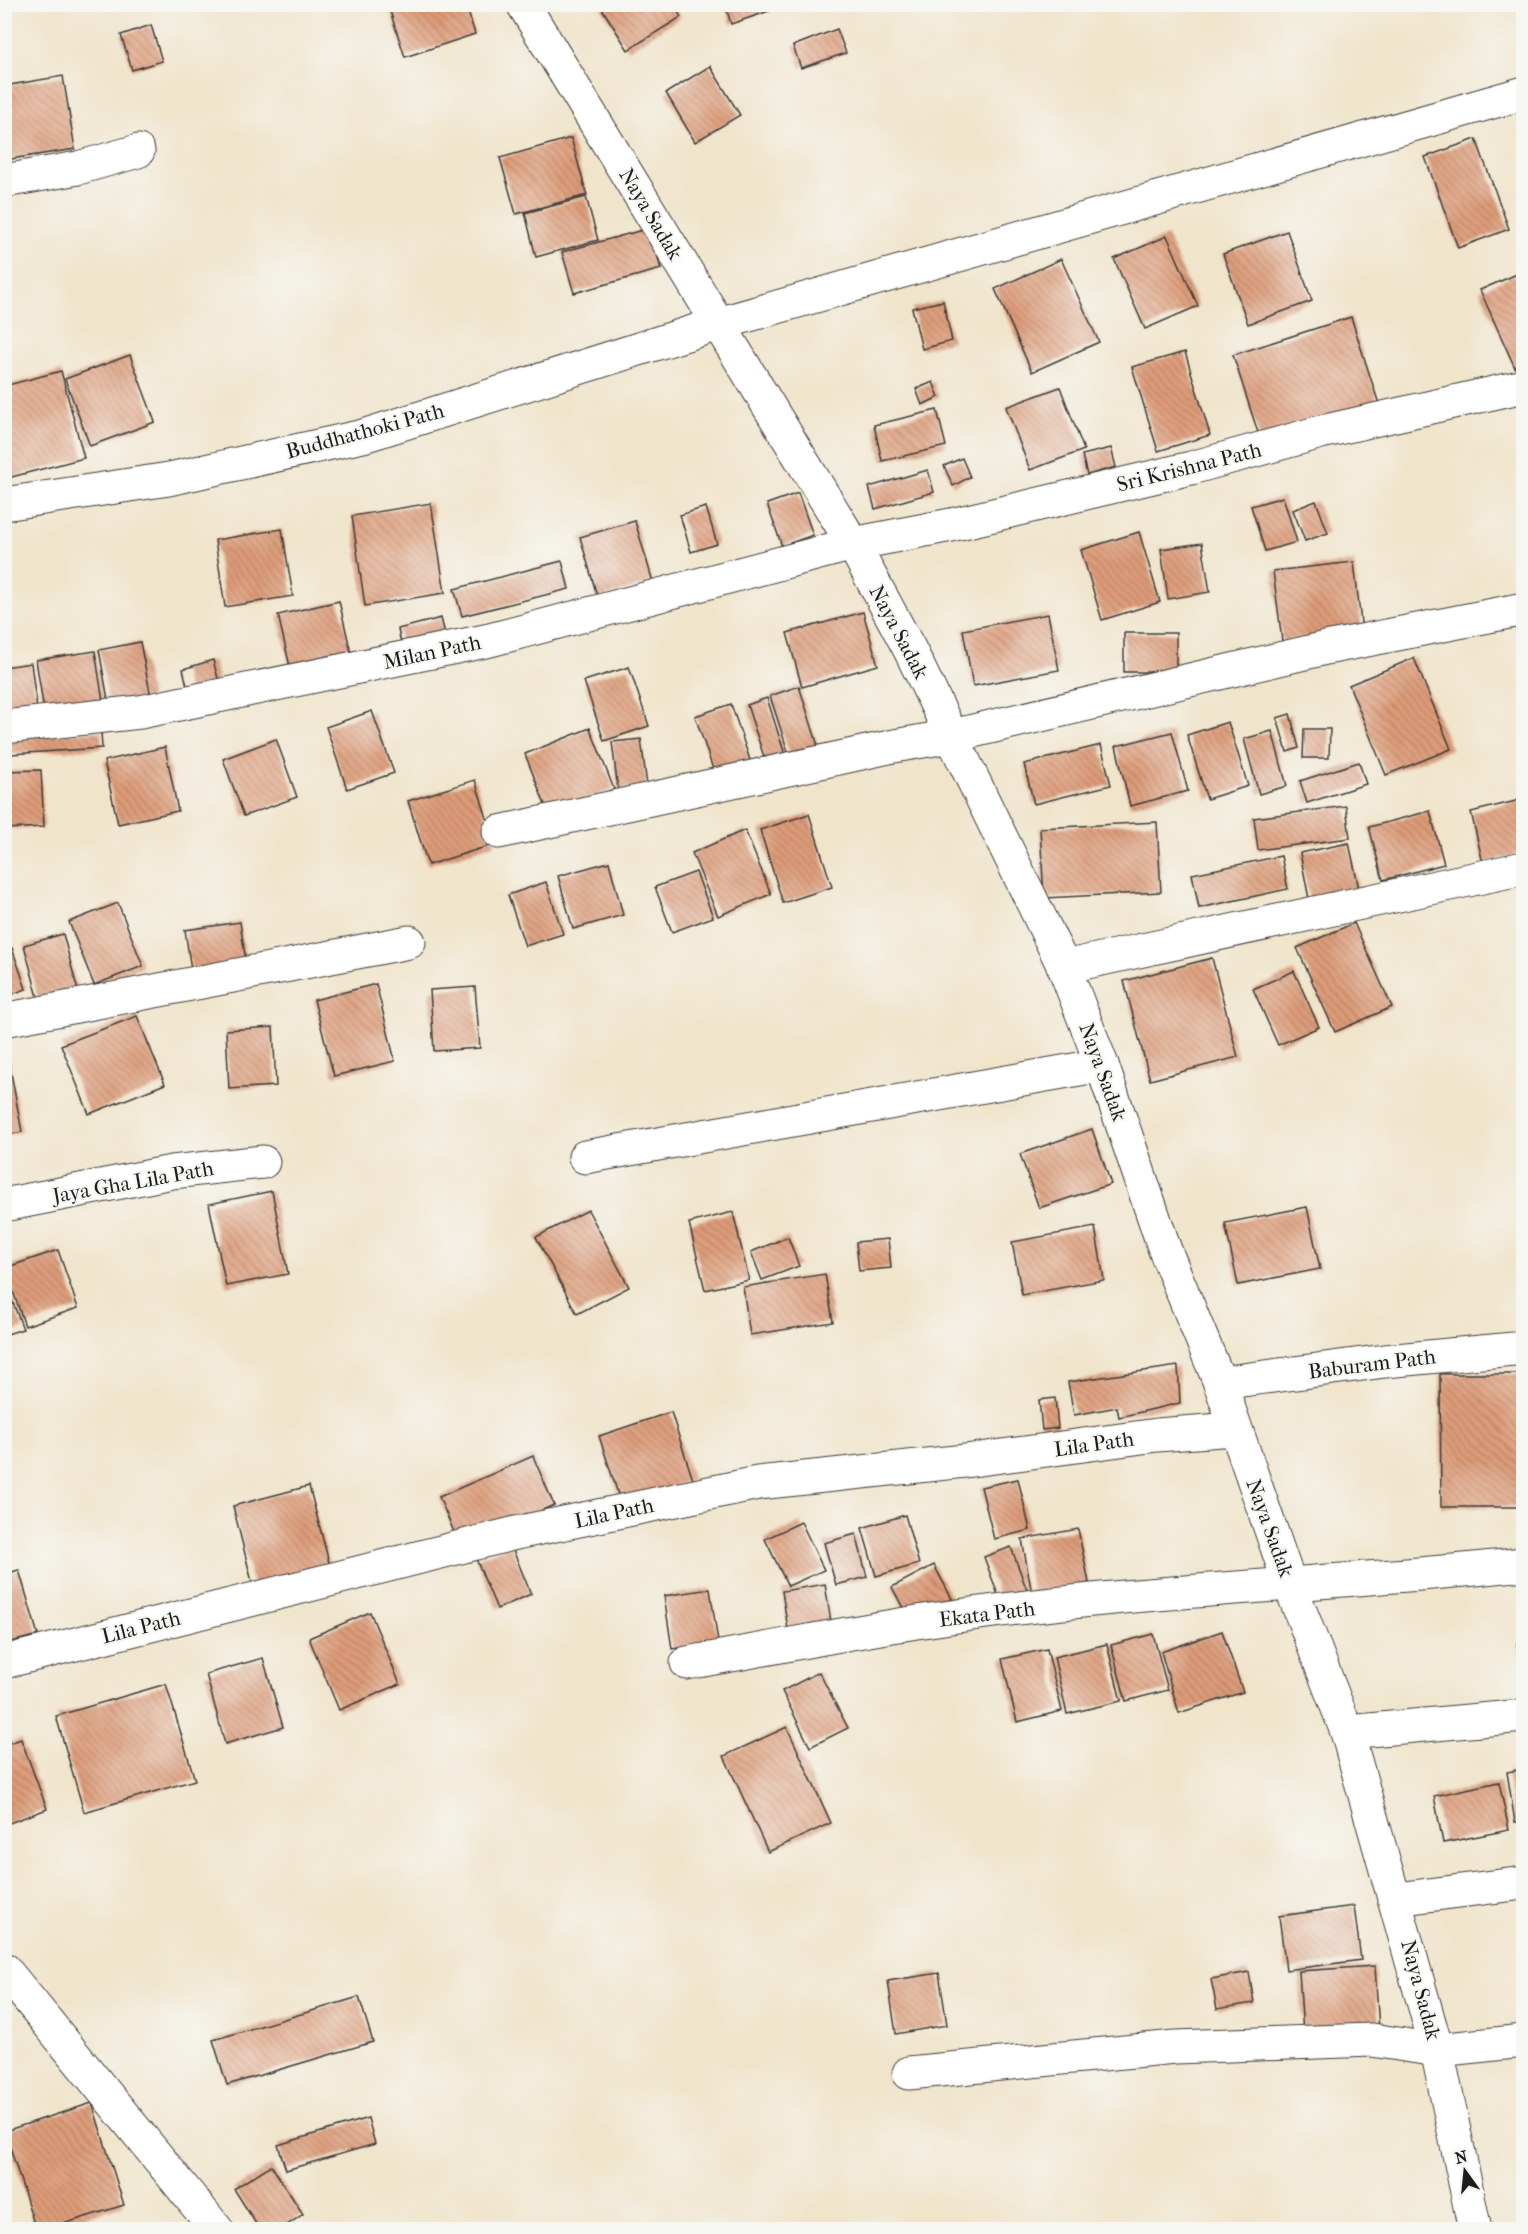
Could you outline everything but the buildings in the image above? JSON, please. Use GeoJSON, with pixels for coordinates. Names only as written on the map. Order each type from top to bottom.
{"type":"FeatureCollection","features":[{"type":"Feature","properties":{"kind":"street","name":"Naya Sadak"},"geometry":{"type":"LineString","coordinates":[[523,4],[853,544],[910,650],[1064,968],[1102,1065],[1166,1250],[1220,1383],[1234,1429],[1289,1582],[1347,1732],[1437,2050],[1475,2229]]}},
{"type":"Feature","properties":{"kind":"street","name":"Buddhathoki Path"},"geometry":{"type":"LineString","coordinates":[[4,504],[169,479],[363,436],[718,324],[1524,93]]}},
{"type":"Feature","properties":{"kind":"street"},"geometry":{"type":"LineString","coordinates":[[4,181],[78,168],[138,151]]}},
{"type":"Feature","properties":{"kind":"street","name":"Sri Krishna Path"},"geometry":{"type":"LineString","coordinates":[[853,544],[951,525],[1191,468],[1321,432],[1524,386]]}},
{"type":"Feature","properties":{"kind":"street","name":"Milan Path"},"geometry":{"type":"LineString","coordinates":[[4,727],[140,712],[490,640],[853,544]]}},
{"type":"Feature","properties":{"kind":"street"},"geometry":{"type":"LineString","coordinates":[[499,832],[894,746],[952,736],[1326,648],[1524,609]]}},
{"type":"Feature","properties":{"kind":"street"},"geometry":{"type":"LineString","coordinates":[[1064,968],[1524,868]]}},
{"type":"Feature","properties":{"kind":"street"},"geometry":{"type":"LineString","coordinates":[[4,1020],[410,942]]}},
{"type":"Feature","properties":{"kind":"street"},"geometry":{"type":"LineString","coordinates":[[585,1157],[1102,1065]]}},
{"type":"Feature","properties":{"kind":"street","name":"Jaya Gha Lila Path"},"geometry":{"type":"LineString","coordinates":[[4,1205],[172,1172],[263,1162]]}},
{"type":"Feature","properties":{"kind":"street","name":"Baburam Path"},"geometry":{"type":"LineString","coordinates":[[1220,1383],[1385,1361],[1524,1347]]}},
{"type":"Feature","properties":{"kind":"street","name":"Lila Path"},"geometry":{"type":"LineString","coordinates":[[4,1662],[516,1533],[758,1483],[1234,1429]]}},
{"type":"Feature","properties":{"kind":"street","name":"Ekata Path"},"geometry":{"type":"LineString","coordinates":[[687,1663],[951,1617],[1289,1582],[1401,1578],[1524,1564]]}},
{"type":"Feature","properties":{"kind":"street"},"geometry":{"type":"LineString","coordinates":[[1347,1732],[1524,1716]]}},
{"type":"Feature","properties":{"kind":"street"},"geometry":{"type":"LineString","coordinates":[[1396,1899],[1524,1883]]}},
{"type":"Feature","properties":{"kind":"street"},"geometry":{"type":"LineString","coordinates":[[4,1969],[17,2006],[217,2229]]}},
{"type":"Feature","properties":{"kind":"street"},"geometry":{"type":"LineString","coordinates":[[909,2073],[1175,2047],[1372,2040],[1437,2050],[1524,2041]]}}]}
